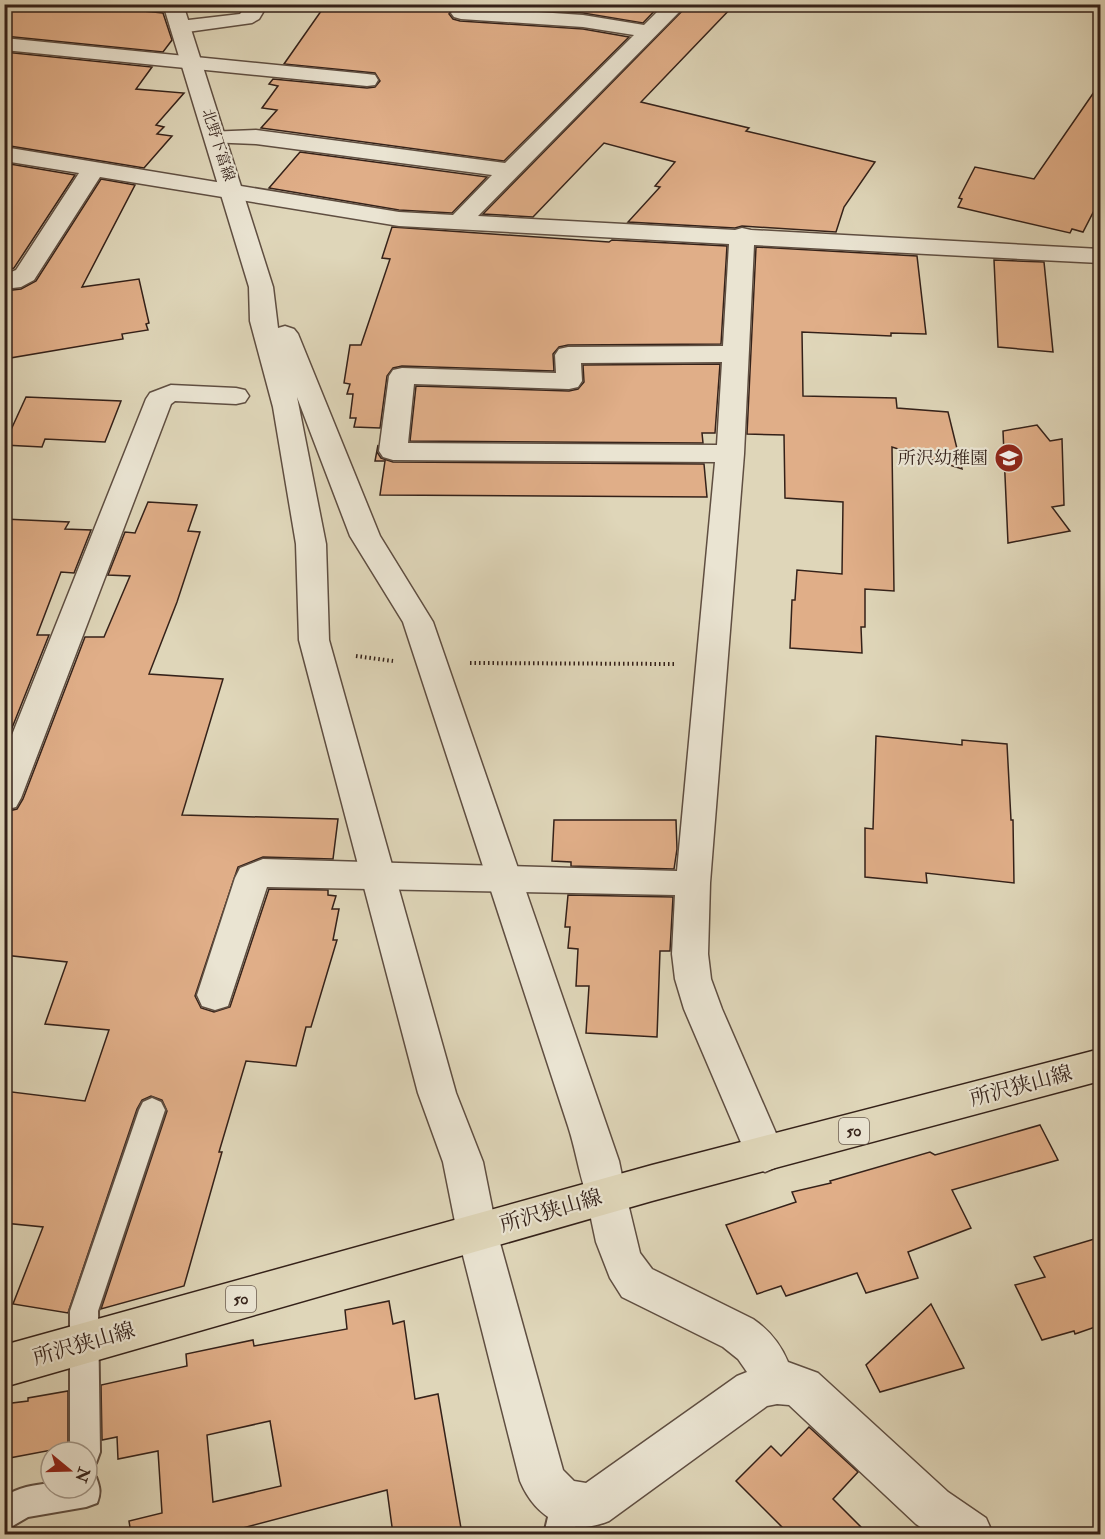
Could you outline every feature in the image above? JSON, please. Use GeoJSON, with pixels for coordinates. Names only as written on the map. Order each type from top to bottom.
{"type":"FeatureCollection","features":[{"type":"Feature","properties":{"kind":"main road","name":"所沢狭山線"},"geometry":{"type":"LineString","coordinates":[[4,1366],[606,1195],[1101,1065]]}},
{"type":"Feature","properties":{"kind":"street","name":"北野下富線"},"geometry":{"type":"LineString","coordinates":[[173,4],[261,287]]}},
{"type":"Feature","properties":{"kind":"street"},"geometry":{"type":"LineString","coordinates":[[180,27],[245,19],[252,15],[258,4]]}},
{"type":"Feature","properties":{"kind":"street"},"geometry":{"type":"LineString","coordinates":[[584,21],[599,4]]}},
{"type":"Feature","properties":{"kind":"street"},"geometry":{"type":"LineString","coordinates":[[461,220],[677,4]]}},
{"type":"Feature","properties":{"kind":"street"},"geometry":{"type":"LineString","coordinates":[[461,13],[584,21],[650,32]]}},
{"type":"Feature","properties":{"kind":"street"},"geometry":{"type":"LineString","coordinates":[[4,44],[367,80]]}},
{"type":"Feature","properties":{"kind":"street"},"geometry":{"type":"LineString","coordinates":[[215,137],[256,137],[510,171]]}},
{"type":"Feature","properties":{"kind":"street"},"geometry":{"type":"LineString","coordinates":[[4,154],[399,219],[461,220],[1095,256],[1101,232]]}},
{"type":"Feature","properties":{"kind":"street"},"geometry":{"type":"LineString","coordinates":[[4,282],[12,282],[25,275],[93,169]]}},
{"type":"Feature","properties":{"kind":"street"},"geometry":{"type":"LineString","coordinates":[[742,235],[730,454],[693,883],[690,954],[693,979],[703,1009],[765,1154]]}},
{"type":"Feature","properties":{"kind":"street"},"geometry":{"type":"LineString","coordinates":[[261,287],[263,321],[286,408],[310,544],[314,640],[437,1093],[463,1162],[477,1232],[543,1481],[562,1519],[579,1506],[593,1505],[605,1498],[734,1403],[773,1381],[790,1383],[803,1388],[932,1508],[970,1534]]}},
{"type":"Feature","properties":{"kind":"street"},"geometry":{"type":"LineString","coordinates":[[261,287],[279,317],[362,529],[418,622],[503,880],[588,1126],[599,1161],[621,1256],[628,1273],[637,1283],[738,1334],[753,1344],[767,1364],[773,1381]]}},
{"type":"Feature","properties":{"kind":"street"},"geometry":{"type":"LineString","coordinates":[[730,454],[393,451],[402,376],[569,381],[568,355],[736,354]]}},
{"type":"Feature","properties":{"kind":"street"},"geometry":{"type":"LineString","coordinates":[[4,798],[159,399],[171,393],[236,396]]}},
{"type":"Feature","properties":{"kind":"street"},"geometry":{"type":"LineString","coordinates":[[215,995],[252,878],[263,873],[671,883]]}},
{"type":"Feature","properties":{"kind":"lane"},"geometry":{"type":"LineString","coordinates":[[85,1440],[82,1344],[84,1311],[152,1110]]}},
{"type":"Feature","properties":{"kind":"lane"},"geometry":{"type":"LineString","coordinates":[[4,1516],[22,1503],[39,1500]]}},
{"type":"Feature","properties":{"kind":"path"},"geometry":{"type":"LineString","coordinates":[[317,652],[431,664],[711,665]]}},
{"type":"Feature","properties":{"kind":"building"},"geometry":{"type":"Polygon","coordinates":[[[4,4],[115,4],[112,8],[163,13],[172,40],[163,52],[4,36],[4,4]]]}},
{"type":"Feature","properties":{"kind":"building"},"geometry":{"type":"Polygon","coordinates":[[[326,4],[661,4],[643,23],[583,13],[461,5],[452,8],[449,14],[453,19],[460,21],[583,29],[629,37],[504,161],[261,128],[277,110],[262,108],[278,86],[269,84],[273,79],[367,88],[375,87],[380,81],[375,73],[284,64],[326,4]]]}},
{"type":"Feature","properties":{"kind":"building"},"geometry":{"type":"Polygon","coordinates":[[[689,4],[735,4],[641,102],[749,128],[746,131],[875,162],[844,207],[836,232],[628,222],[660,187],[655,186],[675,162],[604,143],[533,217],[483,214],[689,4]]]}},
{"type":"Feature","properties":{"kind":"building"},"geometry":{"type":"Polygon","coordinates":[[[4,52],[152,67],[136,89],[184,93],[156,125],[164,127],[157,134],[172,136],[144,168],[4,145],[4,52]]]}},
{"type":"Feature","properties":{"kind":"building"},"geometry":{"type":"Polygon","coordinates":[[[1101,82],[1101,197],[1083,232],[1072,229],[1070,233],[958,207],[962,199],[959,198],[975,167],[1034,179],[1101,82]]]}},
{"type":"Feature","properties":{"kind":"building"},"geometry":{"type":"Polygon","coordinates":[[[300,152],[487,177],[452,213],[399,210],[269,188],[300,152]]]}},
{"type":"Feature","properties":{"kind":"building"},"geometry":{"type":"Polygon","coordinates":[[[4,163],[75,175],[14,268],[4,272],[4,163]]]}},
{"type":"Feature","properties":{"kind":"building"},"geometry":{"type":"Polygon","coordinates":[[[101,179],[135,185],[82,287],[139,279],[149,323],[146,324],[148,330],[122,334],[123,339],[4,359],[4,291],[21,289],[36,281],[101,179]]]}},
{"type":"Feature","properties":{"kind":"building"},"geometry":{"type":"Polygon","coordinates":[[[392,227],[609,242],[612,240],[727,246],[721,344],[568,345],[559,347],[553,354],[554,371],[402,366],[393,368],[387,376],[380,428],[354,427],[356,418],[350,418],[353,394],[347,394],[350,384],[344,383],[350,345],[361,345],[390,259],[382,258],[392,227]]]}},
{"type":"Feature","properties":{"kind":"building"},"geometry":{"type":"Polygon","coordinates":[[[756,247],[917,256],[926,334],[891,333],[891,336],[802,332],[803,396],[896,398],[897,408],[948,412],[962,469],[892,447],[894,591],[865,589],[865,627],[861,627],[862,653],[790,648],[792,600],[795,600],[797,570],[842,574],[843,502],[785,498],[784,435],[747,434],[756,247]]]}},
{"type":"Feature","properties":{"kind":"building"},"geometry":{"type":"Polygon","coordinates":[[[994,260],[1044,262],[1053,352],[998,347],[994,260]]]}},
{"type":"Feature","properties":{"kind":"building"},"geometry":{"type":"Polygon","coordinates":[[[720,364],[715,433],[702,433],[703,443],[410,441],[416,386],[569,391],[578,389],[584,382],[583,365],[720,364]]]}},
{"type":"Feature","properties":{"kind":"building"},"geometry":{"type":"Polygon","coordinates":[[[26,397],[121,401],[105,442],[45,439],[42,447],[4,445],[26,397]]]}},
{"type":"Feature","properties":{"kind":"building"},"geometry":{"type":"Polygon","coordinates":[[[1037,425],[1050,441],[1062,439],[1064,505],[1052,507],[1070,531],[1008,543],[1003,431],[1037,425]]]}},
{"type":"Feature","properties":{"kind":"building"},"geometry":{"type":"Polygon","coordinates":[[[378,445],[377,452],[381,458],[393,462],[704,464],[707,497],[380,495],[385,461],[375,461],[378,445]]]}},
{"type":"Feature","properties":{"kind":"building"},"geometry":{"type":"Polygon","coordinates":[[[148,502],[197,505],[188,531],[200,532],[177,602],[149,674],[223,679],[182,815],[338,819],[333,859],[263,857],[238,867],[195,996],[201,1008],[214,1012],[230,1007],[269,889],[328,890],[328,895],[336,896],[332,909],[339,909],[333,940],[337,940],[311,1027],[306,1027],[296,1066],[246,1061],[219,1152],[222,1152],[184,1286],[101,1309],[167,1111],[162,1100],[151,1096],[142,1100],[137,1109],[68,1313],[13,1304],[43,1227],[4,1223],[4,1091],[85,1101],[109,1030],[45,1024],[67,962],[4,955],[4,812],[17,809],[23,799],[85,637],[104,637],[130,576],[108,575],[125,532],[135,533],[148,502]]]}},
{"type":"Feature","properties":{"kind":"building"},"geometry":{"type":"Polygon","coordinates":[[[4,519],[69,522],[65,529],[91,530],[74,573],[61,572],[37,635],[49,635],[4,748],[4,519]]]}},
{"type":"Feature","properties":{"kind":"building"},"geometry":{"type":"Polygon","coordinates":[[[876,736],[962,745],[962,740],[1007,744],[1011,820],[1013,820],[1014,883],[926,873],[927,883],[865,877],[865,828],[873,829],[876,736]]]}},
{"type":"Feature","properties":{"kind":"building"},"geometry":{"type":"Polygon","coordinates":[[[554,820],[676,820],[677,849],[674,869],[571,866],[571,862],[552,861],[554,820]]]}},
{"type":"Feature","properties":{"kind":"building"},"geometry":{"type":"Polygon","coordinates":[[[568,895],[673,897],[670,951],[660,951],[657,1037],[586,1033],[589,986],[576,986],[578,949],[568,948],[570,927],[565,927],[568,895]]]}},
{"type":"Feature","properties":{"kind":"building"},"geometry":{"type":"Polygon","coordinates":[[[1040,1125],[1058,1160],[952,1190],[971,1228],[908,1252],[918,1278],[866,1293],[857,1273],[786,1296],[781,1286],[757,1294],[726,1225],[796,1202],[792,1192],[831,1183],[830,1181],[930,1152],[935,1155],[1040,1125]]]}},
{"type":"Feature","properties":{"kind":"building"},"geometry":{"type":"Polygon","coordinates":[[[1101,1237],[1101,1325],[1075,1334],[1074,1331],[1042,1340],[1015,1285],[1045,1277],[1034,1257],[1101,1237]]]}},
{"type":"Feature","properties":{"kind":"building"},"geometry":{"type":"Polygon","coordinates":[[[389,1301],[393,1324],[404,1321],[415,1399],[438,1394],[462,1534],[393,1534],[387,1490],[235,1530],[235,1534],[131,1534],[129,1521],[162,1513],[158,1451],[118,1459],[117,1437],[102,1440],[101,1385],[187,1366],[186,1354],[253,1340],[254,1346],[347,1329],[345,1310],[389,1301]],[[270,1421],[207,1435],[213,1502],[281,1486],[270,1421]]]}},
{"type":"Feature","properties":{"kind":"building"},"geometry":{"type":"Polygon","coordinates":[[[931,1304],[964,1368],[880,1392],[866,1365],[931,1304]]]}},
{"type":"Feature","properties":{"kind":"building"},"geometry":{"type":"Polygon","coordinates":[[[68,1391],[68,1440],[39,1440],[39,1452],[4,1459],[4,1404],[28,1401],[28,1398],[68,1391]]]}},
{"type":"Feature","properties":{"kind":"building"},"geometry":{"type":"Polygon","coordinates":[[[809,1427],[858,1472],[833,1499],[868,1534],[789,1534],[736,1481],[771,1446],[781,1456],[809,1427]]]}},
{"type":"Feature","properties":{"kind":"place","name":"所沢幼稚園"},"geometry":{"type":"Point","coordinates":[1009,458]}}]}
